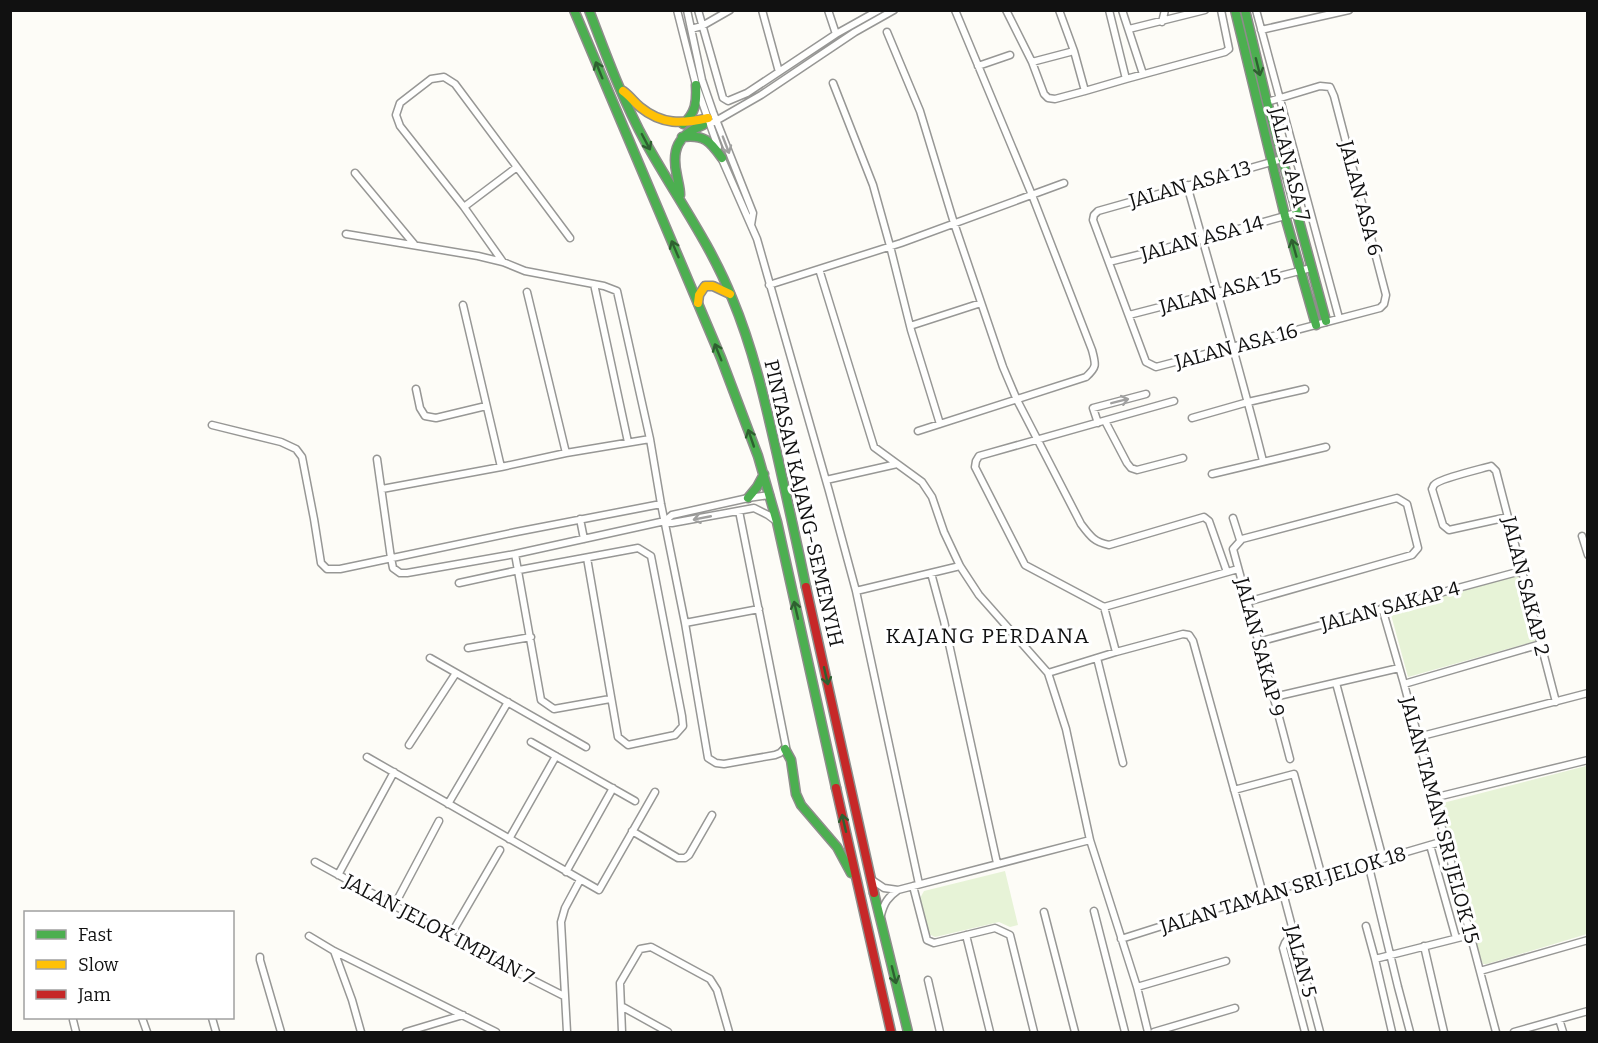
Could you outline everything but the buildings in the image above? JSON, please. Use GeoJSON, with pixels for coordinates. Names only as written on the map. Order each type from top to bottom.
{"type":"FeatureCollection","features":[{"type":"Feature","properties":{"kind":"main road","name":"PINTASAN KAJANG-SEMENYIH"},"geometry":{"type":"LineString","coordinates":[[574,10],[698,303],[764,474],[777,522],[891,1032]]}},
{"type":"Feature","properties":{"kind":"main road","name":"PINTASAN KAJANG-SEMENYIH"},"geometry":{"type":"LineString","coordinates":[[589,10],[620,90],[651,151],[718,266],[753,356],[765,399],[870,879],[908,1032]]}},
{"type":"Feature","properties":{"kind":"main road","name":"JALAN ASA 7"},"geometry":{"type":"LineString","coordinates":[[1235,10],[1267,102],[1326,321]]}},
{"type":"Feature","properties":{"kind":"main road","name":"JALAN ASA 7"},"geometry":{"type":"LineString","coordinates":[[1245,10],[1248,45],[1271,161],[1316,325]]}},
{"type":"Feature","properties":{"kind":"main road"},"geometry":{"type":"LineString","coordinates":[[683,124],[691,118],[695,110],[696,86]]}},
{"type":"Feature","properties":{"kind":"main road"},"geometry":{"type":"LineString","coordinates":[[620,90],[625,91],[639,106],[667,122],[683,124],[712,119]]}},
{"type":"Feature","properties":{"kind":"main road"},"geometry":{"type":"LineString","coordinates":[[679,197],[681,188],[673,158],[676,146],[682,137],[693,128],[712,119]]}},
{"type":"Feature","properties":{"kind":"main road"},"geometry":{"type":"LineString","coordinates":[[682,137],[693,135],[704,138],[712,144],[722,158]]}},
{"type":"Feature","properties":{"kind":"main road"},"geometry":{"type":"LineString","coordinates":[[698,303],[701,290],[709,284],[718,286],[731,295]]}},
{"type":"Feature","properties":{"kind":"main road"},"geometry":{"type":"LineString","coordinates":[[748,498],[764,474]]}},
{"type":"Feature","properties":{"kind":"main road"},"geometry":{"type":"LineString","coordinates":[[785,749],[791,760],[796,794],[801,806],[837,847],[856,880]]}},
{"type":"Feature","properties":{"kind":"street"},"geometry":{"type":"LineString","coordinates":[[687,10],[722,158],[757,239],[856,591],[927,940],[934,943],[995,928],[1010,935],[1034,1032]]}},
{"type":"Feature","properties":{"kind":"street"},"geometry":{"type":"LineString","coordinates":[[698,10],[723,98],[728,101],[747,93],[836,34],[879,10]]}},
{"type":"Feature","properties":{"kind":"street"},"geometry":{"type":"LineString","coordinates":[[685,46],[685,38],[691,29],[702,26],[730,10]]}},
{"type":"Feature","properties":{"kind":"street"},"geometry":{"type":"LineString","coordinates":[[762,10],[780,72]]}},
{"type":"Feature","properties":{"kind":"street"},"geometry":{"type":"LineString","coordinates":[[828,10],[836,34]]}},
{"type":"Feature","properties":{"kind":"street"},"geometry":{"type":"LineString","coordinates":[[712,119],[761,95],[855,32],[894,10]]}},
{"type":"Feature","properties":{"kind":"street"},"geometry":{"type":"LineString","coordinates":[[918,431],[1086,377],[1094,370],[1095,361],[1032,195],[955,10]]}},
{"type":"Feature","properties":{"kind":"street"},"geometry":{"type":"LineString","coordinates":[[1006,10],[1032,62],[1044,94],[1048,98],[1055,99],[1225,52],[1229,49],[1221,10]]}},
{"type":"Feature","properties":{"kind":"street"},"geometry":{"type":"LineString","coordinates":[[1059,10],[1085,91]]}},
{"type":"Feature","properties":{"kind":"street"},"geometry":{"type":"LineString","coordinates":[[1109,10],[1126,79]]}},
{"type":"Feature","properties":{"kind":"street"},"geometry":{"type":"LineString","coordinates":[[1122,10],[1143,74]]}},
{"type":"Feature","properties":{"kind":"street"},"geometry":{"type":"LineString","coordinates":[[1162,22],[1165,10]]}},
{"type":"Feature","properties":{"kind":"street"},"geometry":{"type":"LineString","coordinates":[[1129,29],[1205,10]]}},
{"type":"Feature","properties":{"kind":"street","name":"JALAN ASA 7"},"geometry":{"type":"LineString","coordinates":[[1256,10],[1339,318]]}},
{"type":"Feature","properties":{"kind":"street"},"geometry":{"type":"LineString","coordinates":[[1261,30],[1349,10]]}},
{"type":"Feature","properties":{"kind":"street"},"geometry":{"type":"LineString","coordinates":[[678,14],[684,25],[691,29]]}},
{"type":"Feature","properties":{"kind":"street"},"geometry":{"type":"LineString","coordinates":[[678,14],[696,86],[753,213],[751,226]]}},
{"type":"Feature","properties":{"kind":"street"},"geometry":{"type":"LineString","coordinates":[[887,32],[920,111],[954,223],[1017,400],[1036,440],[1090,537],[1101,543],[1109,544],[1204,518],[1209,520],[1227,572]]}},
{"type":"Feature","properties":{"kind":"street"},"geometry":{"type":"LineString","coordinates":[[1032,62],[1074,51]]}},
{"type":"Feature","properties":{"kind":"street"},"geometry":{"type":"LineString","coordinates":[[978,66],[1010,55]]}},
{"type":"Feature","properties":{"kind":"street"},"geometry":{"type":"LineString","coordinates":[[503,262],[464,207],[400,126],[396,115],[400,103],[431,79],[444,77],[455,84],[570,238]]}},
{"type":"Feature","properties":{"kind":"street"},"geometry":{"type":"LineString","coordinates":[[833,83],[873,185],[910,326],[940,424]]}},
{"type":"Feature","properties":{"kind":"street","name":"JALAN ASA 6"},"geometry":{"type":"LineString","coordinates":[[1279,98],[1320,86],[1330,87],[1386,296],[1380,308]]}},
{"type":"Feature","properties":{"kind":"street"},"geometry":{"type":"LineString","coordinates":[[1267,102],[1279,98]]}},
{"type":"Feature","properties":{"kind":"street","name":"JALAN ASA 13"},"geometry":{"type":"LineString","coordinates":[[1109,262],[1093,220],[1098,211],[1282,159]]}},
{"type":"Feature","properties":{"kind":"street"},"geometry":{"type":"LineString","coordinates":[[464,207],[517,167]]}},
{"type":"Feature","properties":{"kind":"street"},"geometry":{"type":"LineString","coordinates":[[356,172],[414,245]]}},
{"type":"Feature","properties":{"kind":"street"},"geometry":{"type":"LineString","coordinates":[[769,285],[890,246],[1064,183]]}},
{"type":"Feature","properties":{"kind":"street"},"geometry":{"type":"LineString","coordinates":[[1187,185],[1263,461]]}},
{"type":"Feature","properties":{"kind":"street","name":"JALAN ASA 14"},"geometry":{"type":"LineString","coordinates":[[1109,262],[1202,240],[1296,213]]}},
{"type":"Feature","properties":{"kind":"street"},"geometry":{"type":"LineString","coordinates":[[346,234],[478,256],[503,262],[525,271],[604,286],[617,291],[650,439],[686,623],[708,758],[716,764],[776,755],[786,747],[739,511]]}},
{"type":"Feature","properties":{"kind":"street"},"geometry":{"type":"LineString","coordinates":[[1109,262],[1129,315]]}},
{"type":"Feature","properties":{"kind":"street","name":"JALAN ASA 15"},"geometry":{"type":"LineString","coordinates":[[1129,315],[1311,268]]}},
{"type":"Feature","properties":{"kind":"street"},"geometry":{"type":"LineString","coordinates":[[819,270],[873,447],[922,482],[932,497],[944,532],[960,566],[979,595],[1048,673],[1066,729],[1090,840],[1137,987],[1148,1032]]}},
{"type":"Feature","properties":{"kind":"street"},"geometry":{"type":"LineString","coordinates":[[594,284],[628,442]]}},
{"type":"Feature","properties":{"kind":"street"},"geometry":{"type":"LineString","coordinates":[[527,292],[566,453]]}},
{"type":"Feature","properties":{"kind":"street"},"geometry":{"type":"LineString","coordinates":[[910,326],[981,303]]}},
{"type":"Feature","properties":{"kind":"street"},"geometry":{"type":"LineString","coordinates":[[463,305],[501,467]]}},
{"type":"Feature","properties":{"kind":"street","name":"JALAN ASA 16"},"geometry":{"type":"LineString","coordinates":[[1129,315],[1146,362],[1156,367],[1380,308]]}},
{"type":"Feature","properties":{"kind":"street"},"geometry":{"type":"LineString","coordinates":[[416,389],[420,408],[425,416],[436,418],[486,406]]}},
{"type":"Feature","properties":{"kind":"street"},"geometry":{"type":"LineString","coordinates":[[1192,418],[1305,389]]}},
{"type":"Feature","properties":{"kind":"street"},"geometry":{"type":"LineString","coordinates":[[1146,394],[1093,408],[1131,468],[1137,470],[1183,458]]}},
{"type":"Feature","properties":{"kind":"street"},"geometry":{"type":"LineString","coordinates":[[1174,401],[979,456],[975,467],[1024,565],[1104,607],[1238,569]]}},
{"type":"Feature","properties":{"kind":"street"},"geometry":{"type":"LineString","coordinates":[[212,425],[281,442],[296,449],[302,457],[321,563],[327,570],[661,504]]}},
{"type":"Feature","properties":{"kind":"street"},"geometry":{"type":"LineString","coordinates":[[382,489],[650,439]]}},
{"type":"Feature","properties":{"kind":"street"},"geometry":{"type":"LineString","coordinates":[[1212,474],[1326,447]]}},
{"type":"Feature","properties":{"kind":"street"},"geometry":{"type":"LineString","coordinates":[[377,459],[393,568],[400,573],[515,554],[665,521],[672,523],[753,508],[777,522]]}},
{"type":"Feature","properties":{"kind":"street"},"geometry":{"type":"LineString","coordinates":[[826,480],[897,464]]}},
{"type":"Feature","properties":{"kind":"street","name":"JALAN SAKAP 2"},"geometry":{"type":"LineString","coordinates":[[1509,517],[1449,530],[1443,525],[1432,489],[1438,482],[1460,474],[1491,466],[1496,471],[1509,517],[1556,702]]}},
{"type":"Feature","properties":{"kind":"street"},"geometry":{"type":"LineString","coordinates":[[665,521],[672,514],[770,495]]}},
{"type":"Feature","properties":{"kind":"street"},"geometry":{"type":"LineString","coordinates":[[1233,518],[1241,540],[1397,498],[1407,504],[1418,548],[1412,555],[1247,602]]}},
{"type":"Feature","properties":{"kind":"street"},"geometry":{"type":"LineString","coordinates":[[580,519],[584,539]]}},
{"type":"Feature","properties":{"kind":"street"},"geometry":{"type":"LineString","coordinates":[[1582,536],[1587,555]]}},
{"type":"Feature","properties":{"kind":"street","name":"JALAN SAKAP 9"},"geometry":{"type":"LineString","coordinates":[[1241,540],[1233,549],[1290,759]]}},
{"type":"Feature","properties":{"kind":"street"},"geometry":{"type":"LineString","coordinates":[[459,583],[638,548],[651,556],[683,726],[675,735],[628,745],[618,737],[587,558]]}},
{"type":"Feature","properties":{"kind":"street"},"geometry":{"type":"LineString","coordinates":[[515,554],[541,700],[554,709],[610,699]]}},
{"type":"Feature","properties":{"kind":"street"},"geometry":{"type":"LineString","coordinates":[[856,591],[960,566]]}},
{"type":"Feature","properties":{"kind":"street","name":"JALAN SAKAP 4"},"geometry":{"type":"LineString","coordinates":[[1258,642],[1521,571]]}},
{"type":"Feature","properties":{"kind":"street"},"geometry":{"type":"LineString","coordinates":[[931,573],[944,621],[997,863]]}},
{"type":"Feature","properties":{"kind":"street"},"geometry":{"type":"LineString","coordinates":[[1104,607],[1116,652]]}},
{"type":"Feature","properties":{"kind":"street","name":"JALAN TAMAN SRI JELOK 15"},"geometry":{"type":"LineString","coordinates":[[1382,608],[1496,1032]]}},
{"type":"Feature","properties":{"kind":"street"},"geometry":{"type":"LineString","coordinates":[[686,623],[759,609]]}},
{"type":"Feature","properties":{"kind":"street"},"geometry":{"type":"LineString","coordinates":[[1048,673],[1116,652],[1183,634],[1189,635],[1193,642],[1263,894]]}},
{"type":"Feature","properties":{"kind":"street"},"geometry":{"type":"LineString","coordinates":[[468,648],[531,637]]}},
{"type":"Feature","properties":{"kind":"street"},"geometry":{"type":"LineString","coordinates":[[1404,684],[1540,644]]}},
{"type":"Feature","properties":{"kind":"street"},"geometry":{"type":"LineString","coordinates":[[430,658],[586,747]]}},
{"type":"Feature","properties":{"kind":"street"},"geometry":{"type":"LineString","coordinates":[[1097,658],[1123,763]]}},
{"type":"Feature","properties":{"kind":"street"},"geometry":{"type":"LineString","coordinates":[[1274,697],[1399,668]]}},
{"type":"Feature","properties":{"kind":"street"},"geometry":{"type":"LineString","coordinates":[[409,745],[456,673]]}},
{"type":"Feature","properties":{"kind":"street"},"geometry":{"type":"LineString","coordinates":[[1336,682],[1383,859]]}},
{"type":"Feature","properties":{"kind":"street"},"geometry":{"type":"LineString","coordinates":[[1418,737],[1587,693]]}},
{"type":"Feature","properties":{"kind":"street"},"geometry":{"type":"LineString","coordinates":[[448,804],[508,702]]}},
{"type":"Feature","properties":{"kind":"street"},"geometry":{"type":"LineString","coordinates":[[531,742],[635,801]]}},
{"type":"Feature","properties":{"kind":"street"},"geometry":{"type":"LineString","coordinates":[[509,839],[556,756]]}},
{"type":"Feature","properties":{"kind":"street"},"geometry":{"type":"LineString","coordinates":[[367,757],[599,890],[655,792]]}},
{"type":"Feature","properties":{"kind":"street"},"geometry":{"type":"LineString","coordinates":[[1433,798],[1587,760]]}},
{"type":"Feature","properties":{"kind":"street"},"geometry":{"type":"LineString","coordinates":[[338,875],[394,772]]}},
{"type":"Feature","properties":{"kind":"street"},"geometry":{"type":"LineString","coordinates":[[1234,790],[1294,774],[1322,877]]}},
{"type":"Feature","properties":{"kind":"street"},"geometry":{"type":"LineString","coordinates":[[566,872],[612,788]]}},
{"type":"Feature","properties":{"kind":"street"},"geometry":{"type":"LineString","coordinates":[[632,831],[678,858],[685,858],[712,815]]}},
{"type":"Feature","properties":{"kind":"street"},"geometry":{"type":"LineString","coordinates":[[394,906],[439,821]]}},
{"type":"Feature","properties":{"kind":"street"},"geometry":{"type":"LineString","coordinates":[[880,918],[886,900],[898,890],[1090,840]]}},
{"type":"Feature","properties":{"kind":"street","name":"JALAN TAMAN SRI JELOK 18"},"geometry":{"type":"LineString","coordinates":[[1121,939],[1263,894],[1444,841]]}},
{"type":"Feature","properties":{"kind":"street"},"geometry":{"type":"LineString","coordinates":[[1430,845],[1456,938]]}},
{"type":"Feature","properties":{"kind":"street"},"geometry":{"type":"LineString","coordinates":[[450,936],[500,850]]}},
{"type":"Feature","properties":{"kind":"street","name":"JALAN JELOK IMPIAN 7"},"geometry":{"type":"LineString","coordinates":[[315,862],[564,996]]}},
{"type":"Feature","properties":{"kind":"street"},"geometry":{"type":"LineString","coordinates":[[1368,863],[1410,1032]]}},
{"type":"Feature","properties":{"kind":"street"},"geometry":{"type":"LineString","coordinates":[[870,879],[884,888],[898,890]]}},
{"type":"Feature","properties":{"kind":"street"},"geometry":{"type":"LineString","coordinates":[[567,1032],[561,922],[565,908],[580,880]]}},
{"type":"Feature","properties":{"kind":"street","name":"JALAN 5"},"geometry":{"type":"LineString","coordinates":[[1282,889],[1320,1032]]}},
{"type":"Feature","properties":{"kind":"street"},"geometry":{"type":"LineString","coordinates":[[1094,911],[1125,1032]]}},
{"type":"Feature","properties":{"kind":"street"},"geometry":{"type":"LineString","coordinates":[[1044,912],[1075,1032]]}},
{"type":"Feature","properties":{"kind":"street"},"geometry":{"type":"LineString","coordinates":[[1365,926],[1392,1032]]}},
{"type":"Feature","properties":{"kind":"street"},"geometry":{"type":"LineString","coordinates":[[1293,932],[1282,948],[1305,1032]]}},
{"type":"Feature","properties":{"kind":"street"},"geometry":{"type":"LineString","coordinates":[[966,935],[990,1032]]}},
{"type":"Feature","properties":{"kind":"street"},"geometry":{"type":"LineString","coordinates":[[1375,959],[1470,935]]}},
{"type":"Feature","properties":{"kind":"street"},"geometry":{"type":"LineString","coordinates":[[309,936],[334,951],[496,1032]]}},
{"type":"Feature","properties":{"kind":"street"},"geometry":{"type":"LineString","coordinates":[[1480,971],[1587,940]]}},
{"type":"Feature","properties":{"kind":"street"},"geometry":{"type":"LineString","coordinates":[[1424,946],[1444,1032]]}},
{"type":"Feature","properties":{"kind":"street"},"geometry":{"type":"LineString","coordinates":[[622,1032],[620,983],[640,949],[651,947],[710,979],[717,990],[729,1032]]}},
{"type":"Feature","properties":{"kind":"street"},"geometry":{"type":"LineString","coordinates":[[334,951],[361,1032]]}},
{"type":"Feature","properties":{"kind":"street"},"geometry":{"type":"LineString","coordinates":[[260,957],[281,1032]]}},
{"type":"Feature","properties":{"kind":"street"},"geometry":{"type":"LineString","coordinates":[[1137,987],[1226,961]]}},
{"type":"Feature","properties":{"kind":"street"},"geometry":{"type":"LineString","coordinates":[[928,980],[940,1032]]}},
{"type":"Feature","properties":{"kind":"street"},"geometry":{"type":"LineString","coordinates":[[621,1006],[668,1032]]}},
{"type":"Feature","properties":{"kind":"street"},"geometry":{"type":"LineString","coordinates":[[1154,1032],[1235,1008]]}},
{"type":"Feature","properties":{"kind":"street"},"geometry":{"type":"LineString","coordinates":[[1514,1032],[1587,1011]]}},
{"type":"Feature","properties":{"kind":"street"},"geometry":{"type":"LineString","coordinates":[[406,1032],[463,1015]]}},
{"type":"Feature","properties":{"kind":"street"},"geometry":{"type":"LineString","coordinates":[[886,1032],[888,1019]]}},
{"type":"Feature","properties":{"kind":"street"},"geometry":{"type":"LineString","coordinates":[[1559,1019],[1563,1032]]}},
{"type":"Feature","properties":{"kind":"street"},"geometry":{"type":"LineString","coordinates":[[73,1020],[76,1032]]}},
{"type":"Feature","properties":{"kind":"green space"},"geometry":{"type":"Polygon","coordinates":[[[1519,575],[1536,641],[1408,677],[1390,611],[1519,575]]]}},
{"type":"Feature","properties":{"kind":"green space"},"geometry":{"type":"Polygon","coordinates":[[[1586,766],[1587,934],[1483,964],[1441,808],[1443,803],[1586,766]]]}},
{"type":"Feature","properties":{"kind":"green space"},"geometry":{"type":"Polygon","coordinates":[[[1005,871],[1018,925],[1010,927],[999,922],[935,937],[929,934],[919,900],[924,891],[1005,871]]]}},
{"type":"Feature","properties":{"kind":"traffic: fast"},"geometry":{"type":"LineString","coordinates":[[574,10],[721,358],[758,456],[777,522],[836,788]]}},
{"type":"Feature","properties":{"kind":"traffic: fast"},"geometry":{"type":"LineString","coordinates":[[589,10],[630,111],[713,258],[739,317],[763,395],[806,587]]}},
{"type":"Feature","properties":{"kind":"traffic: fast"},"geometry":{"type":"LineString","coordinates":[[1235,10],[1285,216],[1316,325]]}},
{"type":"Feature","properties":{"kind":"traffic: fast"},"geometry":{"type":"LineString","coordinates":[[1245,10],[1267,102],[1326,321]]}},
{"type":"Feature","properties":{"kind":"traffic: fast"},"geometry":{"type":"LineString","coordinates":[[683,124],[691,116],[695,106],[696,85]]}},
{"type":"Feature","properties":{"kind":"traffic: fast"},"geometry":{"type":"LineString","coordinates":[[680,195],[675,166],[678,144],[688,133],[703,125]]}},
{"type":"Feature","properties":{"kind":"traffic: fast"},"geometry":{"type":"LineString","coordinates":[[682,137],[690,136],[706,140],[722,158]]}},
{"type":"Feature","properties":{"kind":"traffic: fast"},"geometry":{"type":"LineString","coordinates":[[748,498],[764,474]]}},
{"type":"Feature","properties":{"kind":"traffic: fast"},"geometry":{"type":"LineString","coordinates":[[785,749],[791,760],[796,794],[801,805],[837,847],[851,873]]}},
{"type":"Feature","properties":{"kind":"traffic: fast"},"geometry":{"type":"LineString","coordinates":[[874,893],[908,1032]]}},
{"type":"Feature","properties":{"kind":"traffic: slow"},"geometry":{"type":"LineString","coordinates":[[623,91],[648,113],[664,120],[681,122],[708,118]]}},
{"type":"Feature","properties":{"kind":"traffic: slow"},"geometry":{"type":"LineString","coordinates":[[698,303],[699,295],[705,286],[713,286],[730,294]]}},
{"type":"Feature","properties":{"kind":"traffic: jam"},"geometry":{"type":"LineString","coordinates":[[806,587],[874,893]]}},
{"type":"Feature","properties":{"kind":"traffic: jam"},"geometry":{"type":"LineString","coordinates":[[836,788],[891,1032]]}},
{"type":"Feature","properties":{"kind":"district","name":"KAJANG PERDANA"},"geometry":{"type":"Point","coordinates":[988,636]}}]}
